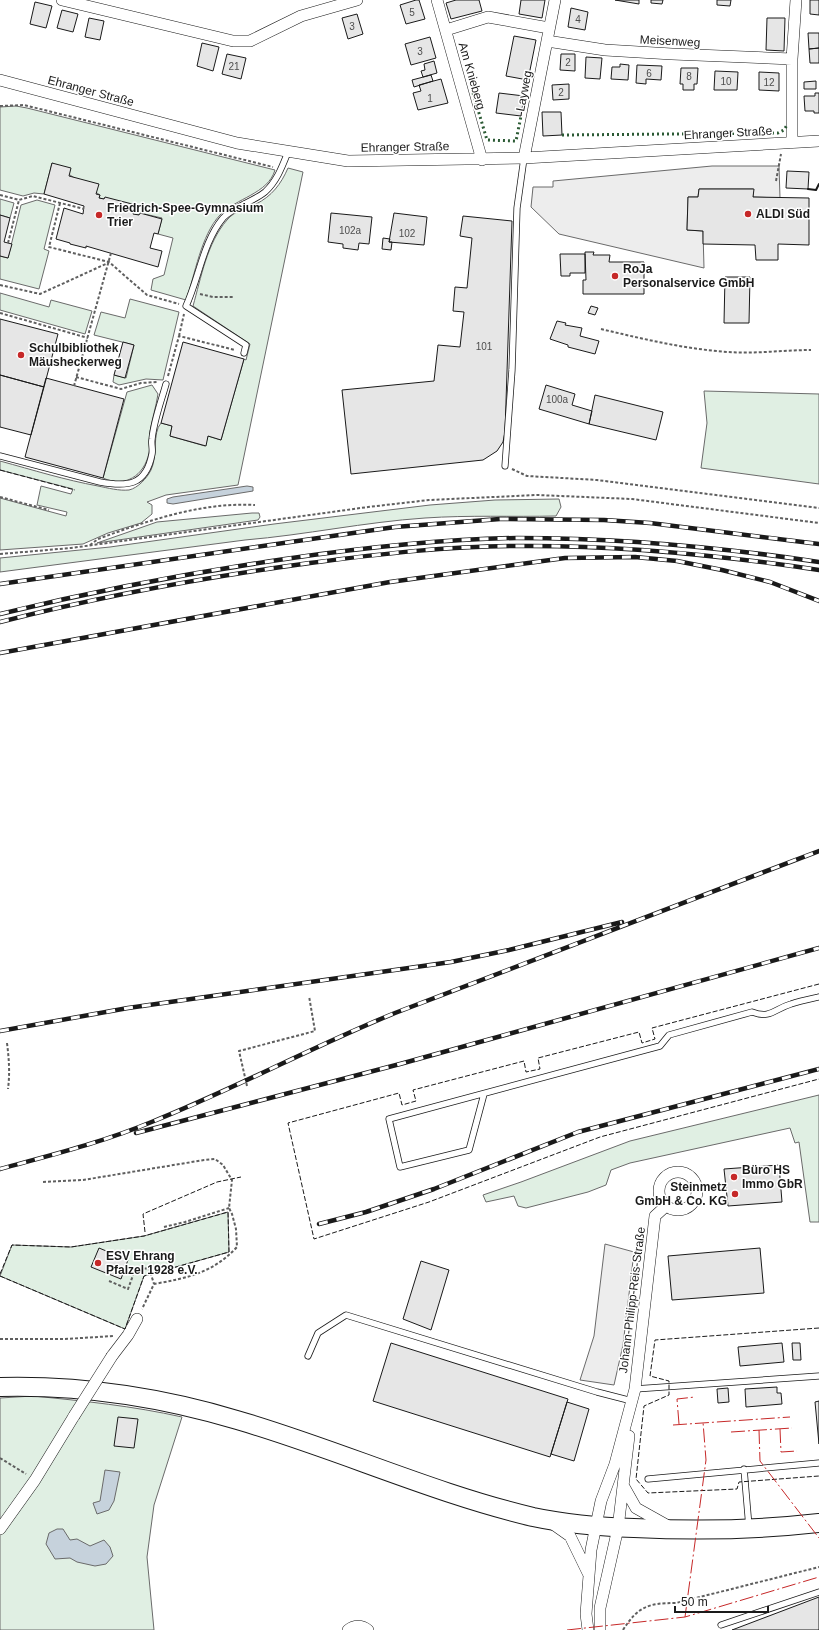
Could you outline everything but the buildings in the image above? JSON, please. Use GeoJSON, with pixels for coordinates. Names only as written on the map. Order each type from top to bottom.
{"type":"FeatureCollection","features":[{"type":"Feature","properties":{"kind":"main road"},"geometry":{"type":"LineString","coordinates":[[0,1387],[62,1387],[142,1397],[177,1404],[237,1420],[458,1496],[547,1520],[618,1528],[677,1530],[750,1528],[819,1523]]}},
{"type":"Feature","properties":{"kind":"street"},"geometry":{"type":"LineString","coordinates":[[62,0],[233,41],[250,41],[301,16],[357,0]]}},
{"type":"Feature","properties":{"kind":"street","name":"Am Knieberg"},"geometry":{"type":"LineString","coordinates":[[437,0],[482,160]]}},
{"type":"Feature","properties":{"kind":"street","name":"Layweg"},"geometry":{"type":"LineString","coordinates":[[524,158],[555,0]]}},
{"type":"Feature","properties":{"kind":"street"},"geometry":{"type":"LineString","coordinates":[[788,143],[796,0]]}},
{"type":"Feature","properties":{"kind":"street"},"geometry":{"type":"LineString","coordinates":[[446,30],[488,17],[549,28]]}},
{"type":"Feature","properties":{"kind":"street","name":"Meisenweg"},"geometry":{"type":"LineString","coordinates":[[547,41],[620,51],[792,59]]}},
{"type":"Feature","properties":{"kind":"street","name":"Ehranger Straße"},"geometry":{"type":"LineString","coordinates":[[0,80],[237,143],[348,161],[482,160],[819,141]]}},
{"type":"Feature","properties":{"kind":"street","name":"Johann-Philipp-Reis-Straße"},"geometry":{"type":"LineString","coordinates":[[588,1630],[588,1572],[595,1526],[601,1501],[615,1464],[635,1389],[655,1216],[666,1206]]}},
{"type":"Feature","properties":{"kind":"street"},"geometry":{"type":"LineString","coordinates":[[0,1529],[35,1480],[112,1356],[128,1335],[137,1319]]}},
{"type":"Feature","properties":{"kind":"street","name":"Johann-Philipp-Reis-Straße"},"geometry":{"type":"LineString","coordinates":[[600,1630],[600,1608],[618,1528],[632,1402]]}},
{"type":"Feature","properties":{"kind":"street"},"geometry":{"type":"LineString","coordinates":[[623,1484],[636,1508],[677,1530]]}},
{"type":"Feature","properties":{"kind":"street","name":"Johann-Philipp-Reis-Straße"},"geometry":{"type":"LineString","coordinates":[[547,1520],[570,1536],[588,1572]]}},
{"type":"Feature","properties":{"kind":"street"},"geometry":{"type":"LineString","coordinates":[[348,1630],[354,1626],[361,1626],[368,1630]]}},
{"type":"Feature","properties":{"kind":"lane"},"geometry":{"type":"LineString","coordinates":[[244,353],[246,345],[186,306],[193,292],[212,237],[224,218],[243,204],[264,192],[278,177],[288,152]]}},
{"type":"Feature","properties":{"kind":"lane"},"geometry":{"type":"LineString","coordinates":[[506,466],[512,370],[517,208],[524,158]]}},
{"type":"Feature","properties":{"kind":"lane"},"geometry":{"type":"LineString","coordinates":[[0,456],[100,482],[117,485],[130,485],[141,477],[152,454],[151,440],[166,384]]}},
{"type":"Feature","properties":{"kind":"lane"},"geometry":{"type":"LineString","coordinates":[[484,1094],[469,1150],[400,1167],[389,1119],[660,1046],[669,1035],[752,1012],[762,1016],[774,1012],[789,1004],[819,997]]}},
{"type":"Feature","properties":{"kind":"lane"},"geometry":{"type":"LineString","coordinates":[[308,1356],[318,1333],[346,1315],[632,1402]]}},
{"type":"Feature","properties":{"kind":"lane"},"geometry":{"type":"LineString","coordinates":[[635,1389],[819,1376]]}},
{"type":"Feature","properties":{"kind":"lane"},"geometry":{"type":"LineString","coordinates":[[648,1479],[819,1463]]}},
{"type":"Feature","properties":{"kind":"lane"},"geometry":{"type":"LineString","coordinates":[[744,1469],[750,1528]]}},
{"type":"Feature","properties":{"kind":"lane"},"geometry":{"type":"LineString","coordinates":[[721,1624],[819,1592]]}},
{"type":"Feature","properties":{"kind":"path"},"geometry":{"type":"LineString","coordinates":[[0,106],[24,105],[281,169]]}},
{"type":"Feature","properties":{"kind":"path"},"geometry":{"type":"LineString","coordinates":[[776,181],[788,143]]}},
{"type":"Feature","properties":{"kind":"path"},"geometry":{"type":"LineString","coordinates":[[0,195],[19,200],[33,196],[84,209]]}},
{"type":"Feature","properties":{"kind":"path"},"geometry":{"type":"LineString","coordinates":[[8,243],[19,200]]}},
{"type":"Feature","properties":{"kind":"path"},"geometry":{"type":"LineString","coordinates":[[60,203],[49,247],[109,262],[148,295],[186,306],[166,384],[153,382],[141,383],[121,389],[76,377]]}},
{"type":"Feature","properties":{"kind":"path"},"geometry":{"type":"LineString","coordinates":[[74,386],[111,253]]}},
{"type":"Feature","properties":{"kind":"path"},"geometry":{"type":"LineString","coordinates":[[0,285],[40,294],[109,262]]}},
{"type":"Feature","properties":{"kind":"path"},"geometry":{"type":"LineString","coordinates":[[193,292],[212,297],[233,297]]}},
{"type":"Feature","properties":{"kind":"path"},"geometry":{"type":"LineString","coordinates":[[0,313],[88,338]]}},
{"type":"Feature","properties":{"kind":"path"},"geometry":{"type":"LineString","coordinates":[[601,329],[656,342],[730,352],[811,350]]}},
{"type":"Feature","properties":{"kind":"path"},"geometry":{"type":"LineString","coordinates":[[178,336],[244,353]]}},
{"type":"Feature","properties":{"kind":"path"},"geometry":{"type":"LineString","coordinates":[[506,466],[527,476],[597,480],[819,508]]}},
{"type":"Feature","properties":{"kind":"path"},"geometry":{"type":"LineString","coordinates":[[0,554],[89,546],[368,507],[429,500],[537,495],[632,500],[819,523]]}},
{"type":"Feature","properties":{"kind":"path"},"geometry":{"type":"LineString","coordinates":[[0,497],[49,510]]}},
{"type":"Feature","properties":{"kind":"path"},"geometry":{"type":"LineString","coordinates":[[89,546],[98,539],[164,516],[238,504],[255,505]]}},
{"type":"Feature","properties":{"kind":"path"},"geometry":{"type":"LineString","coordinates":[[247,1086],[239,1052],[315,1031],[310,996]]}},
{"type":"Feature","properties":{"kind":"path"},"geometry":{"type":"LineString","coordinates":[[7,1042],[10,1071],[8,1089]]}},
{"type":"Feature","properties":{"kind":"path"},"geometry":{"type":"LineString","coordinates":[[43,1182],[83,1180],[215,1159],[224,1164],[232,1180],[229,1208],[236,1229],[237,1247],[228,1256],[206,1271],[183,1278],[154,1284]]}},
{"type":"Feature","properties":{"kind":"path"},"geometry":{"type":"LineString","coordinates":[[164,1227],[229,1208]]}},
{"type":"Feature","properties":{"kind":"path"},"geometry":{"type":"LineString","coordinates":[[109,1281],[128,1289],[135,1270],[149,1268],[154,1284],[137,1319]]}},
{"type":"Feature","properties":{"kind":"path"},"geometry":{"type":"LineString","coordinates":[[0,1335],[5,1338]]}},
{"type":"Feature","properties":{"kind":"path"},"geometry":{"type":"LineString","coordinates":[[0,1339],[65,1339],[128,1335]]}},
{"type":"Feature","properties":{"kind":"path"},"geometry":{"type":"LineString","coordinates":[[0,1458],[35,1480]]}},
{"type":"Feature","properties":{"kind":"path"},"geometry":{"type":"LineString","coordinates":[[623,1630],[632,1616],[639,1610],[651,1606],[676,1603],[819,1567]]}},
{"type":"Feature","properties":{"kind":"green space"},"geometry":{"type":"Polygon","coordinates":[[[16,106],[275,170],[266,185],[227,209],[213,223],[203,244],[186,300],[151,290],[153,279],[164,275],[173,238],[158,234],[162,218],[140,213],[139,215],[133,214],[135,205],[99,198],[100,195],[52,163],[44,194],[34,193],[23,196],[0,190],[0,107],[16,106]]]}},
{"type":"Feature","properties":{"kind":"green space"},"geometry":{"type":"Polygon","coordinates":[[[288,168],[303,172],[238,485],[166,495],[147,502],[152,505],[152,514],[141,523],[108,533],[83,544],[0,550],[0,498],[66,516],[67,512],[37,505],[41,486],[71,494],[73,489],[0,470],[0,461],[73,481],[114,489],[129,490],[142,482],[151,470],[158,427],[161,423],[172,426],[170,436],[205,446],[208,436],[221,440],[244,359],[246,360],[250,344],[193,306],[206,261],[214,239],[220,229],[233,214],[262,201],[267,197],[279,184],[288,168]]]}},
{"type":"Feature","properties":{"kind":"green space"},"geometry":{"type":"Polygon","coordinates":[[[0,199],[14,203],[10,218],[0,215],[0,199]]]}},
{"type":"Feature","properties":{"kind":"green space"},"geometry":{"type":"Polygon","coordinates":[[[37,200],[55,205],[44,249],[49,251],[39,289],[0,279],[0,256],[8,258],[21,205],[37,200]]]}},
{"type":"Feature","properties":{"kind":"green space"},"geometry":{"type":"Polygon","coordinates":[[[0,293],[49,307],[51,300],[92,311],[85,334],[0,310],[0,293]]]}},
{"type":"Feature","properties":{"kind":"green space"},"geometry":{"type":"Polygon","coordinates":[[[130,299],[179,312],[163,380],[146,379],[119,385],[113,382],[114,375],[126,378],[134,345],[94,335],[101,312],[125,318],[130,299]]]}},
{"type":"Feature","properties":{"kind":"green space"},"geometry":{"type":"Polygon","coordinates":[[[152,385],[158,394],[150,431],[150,450],[143,468],[138,474],[126,481],[111,481],[103,478],[127,392],[152,385]]]}},
{"type":"Feature","properties":{"kind":"green space"},"geometry":{"type":"Polygon","coordinates":[[[704,391],[819,394],[819,484],[701,468],[707,423],[704,391]]]}},
{"type":"Feature","properties":{"kind":"green space"},"geometry":{"type":"Polygon","coordinates":[[[559,499],[561,507],[556,516],[458,517],[402,520],[0,572],[0,558],[110,547],[274,524],[430,505],[495,500],[559,499]]]}},
{"type":"Feature","properties":{"kind":"green space"},"geometry":{"type":"Polygon","coordinates":[[[259,513],[260,517],[258,520],[97,543],[157,522],[259,513]]]}},
{"type":"Feature","properties":{"kind":"green space"},"geometry":{"type":"Polygon","coordinates":[[[819,1095],[819,1222],[810,1222],[799,1142],[795,1143],[790,1128],[630,1163],[611,1170],[606,1185],[588,1192],[526,1208],[518,1206],[514,1196],[486,1202],[483,1195],[630,1141],[819,1095]]]}},
{"type":"Feature","properties":{"kind":"green space","name":"ESV Ehrang Pfalzel 1928 e.V."},"geometry":{"type":"Polygon","coordinates":[[[228,1212],[229,1252],[144,1276],[125,1329],[0,1276],[12,1245],[71,1247],[144,1236],[228,1212]]]}},
{"type":"Feature","properties":{"kind":"green space"},"geometry":{"type":"Polygon","coordinates":[[[33,1396],[127,1407],[182,1417],[154,1505],[147,1557],[154,1630],[0,1630],[0,1398],[33,1396]]]}},
{"type":"Feature","properties":{"kind":"shaded area"},"geometry":{"type":"Polygon","coordinates":[[[712,166],[779,166],[780,198],[753,197],[753,189],[699,189],[698,197],[688,197],[687,230],[703,231],[704,268],[559,234],[531,207],[533,187],[553,187],[553,181],[712,166]]]}},
{"type":"Feature","properties":{"kind":"shaded area"},"geometry":{"type":"Polygon","coordinates":[[[247,486],[253,487],[253,491],[173,504],[167,503],[167,499],[173,497],[247,486]]]}},
{"type":"Feature","properties":{"kind":"shaded area"},"geometry":{"type":"Polygon","coordinates":[[[605,1244],[634,1252],[623,1345],[614,1385],[580,1380],[594,1336],[605,1244]]]}},
{"type":"Feature","properties":{"kind":"shaded area"},"geometry":{"type":"Polygon","coordinates":[[[105,1470],[120,1472],[114,1501],[109,1510],[97,1514],[93,1503],[100,1501],[105,1470]]]}},
{"type":"Feature","properties":{"kind":"shaded area"},"geometry":{"type":"Polygon","coordinates":[[[57,1529],[63,1529],[70,1540],[77,1539],[90,1546],[104,1540],[110,1547],[113,1556],[106,1564],[95,1566],[77,1562],[70,1558],[55,1559],[46,1544],[49,1533],[57,1529]]]}},
{"type":"Feature","properties":{"kind":"railway"},"geometry":{"type":"LineString","coordinates":[[0,584],[395,527],[500,519],[604,520],[650,523],[819,544]]}},
{"type":"Feature","properties":{"kind":"railway"},"geometry":{"type":"LineString","coordinates":[[0,614],[106,590],[249,564],[372,548],[459,540],[555,538],[668,544],[819,562]]}},
{"type":"Feature","properties":{"kind":"railway"},"geometry":{"type":"LineString","coordinates":[[0,622],[115,596],[232,574],[336,560],[439,549],[491,546],[555,546],[631,549],[744,560],[819,570]]}},
{"type":"Feature","properties":{"kind":"railway"},"geometry":{"type":"LineString","coordinates":[[0,653],[390,582],[565,558],[635,557],[677,561],[770,582],[819,601]]}},
{"type":"Feature","properties":{"kind":"railway"},"geometry":{"type":"LineString","coordinates":[[0,1169],[78,1148],[135,1129],[215,1095],[335,1039],[395,1013],[819,851]]}},
{"type":"Feature","properties":{"kind":"railway"},"geometry":{"type":"LineString","coordinates":[[0,1031],[128,1008],[451,962],[509,950],[622,922]]}},
{"type":"Feature","properties":{"kind":"railway"},"geometry":{"type":"LineString","coordinates":[[136,1133],[400,1064],[819,948]]}},
{"type":"Feature","properties":{"kind":"railway"},"geometry":{"type":"LineString","coordinates":[[319,1224],[366,1212],[434,1189],[578,1132],[819,1069]]}},
{"type":"Feature","properties":{"kind":"hedge"},"geometry":{"type":"LineString","coordinates":[[473,93],[487,140],[516,141],[521,116]]}},
{"type":"Feature","properties":{"kind":"hedge"},"geometry":{"type":"LineString","coordinates":[[562,135],[778,133],[784,130],[787,125]]}},
{"type":"Feature","properties":{"kind":"fence"},"geometry":{"type":"LineString","coordinates":[[0,470],[75,490]]}},
{"type":"Feature","properties":{"kind":"fence"},"geometry":{"type":"LineString","coordinates":[[819,984],[652,1028],[655,1039],[642,1043],[639,1032],[538,1058],[540,1069],[526,1072],[524,1061],[413,1090],[416,1101],[402,1105],[399,1093],[288,1123],[314,1239],[429,1202],[600,1137],[819,1079]]}},
{"type":"Feature","properties":{"kind":"fence"},"geometry":{"type":"LineString","coordinates":[[145,1232],[143,1214],[217,1182],[241,1177]]}},
{"type":"Feature","properties":{"kind":"fence"},"geometry":{"type":"LineString","coordinates":[[0,1274],[12,1245],[71,1247],[144,1236],[228,1212],[229,1252],[144,1276],[125,1329],[0,1276]]}},
{"type":"Feature","properties":{"kind":"fence"},"geometry":{"type":"LineString","coordinates":[[819,1328],[655,1340],[650,1376],[669,1381],[669,1395],[644,1406],[636,1479],[648,1493],[737,1489],[739,1482],[819,1476]]}},
{"type":"Feature","properties":{"kind":"wall"},"geometry":{"type":"LineString","coordinates":[[808,189],[816,190],[819,184]]}},
{"type":"Feature","properties":{"kind":"power"},"geometry":{"type":"LineString","coordinates":[[679,1424],[677,1399],[695,1397]]}},
{"type":"Feature","properties":{"kind":"power"},"geometry":{"type":"LineString","coordinates":[[673,1425],[790,1417]]}},
{"type":"Feature","properties":{"kind":"power"},"geometry":{"type":"LineString","coordinates":[[685,1617],[706,1460],[703,1422]]}},
{"type":"Feature","properties":{"kind":"power"},"geometry":{"type":"LineString","coordinates":[[731,1432],[792,1428]]}},
{"type":"Feature","properties":{"kind":"power"},"geometry":{"type":"LineString","coordinates":[[780,1429],[781,1452],[797,1451]]}},
{"type":"Feature","properties":{"kind":"power"},"geometry":{"type":"LineString","coordinates":[[759,1430],[760,1461],[819,1538]]}},
{"type":"Feature","properties":{"kind":"power"},"geometry":{"type":"LineString","coordinates":[[567,1630],[685,1617],[819,1577]]}},
{"type":"Feature","properties":{"kind":"place","name":"ALDI Süd"},"geometry":{"type":"Point","coordinates":[748,214]}},
{"type":"Feature","properties":{"kind":"place","name":"Friedrich-Spee-Gymnasium Trier"},"geometry":{"type":"Point","coordinates":[99,215]}},
{"type":"Feature","properties":{"kind":"place","name":"RoJa Personalservice GmbH"},"geometry":{"type":"Point","coordinates":[615,276]}},
{"type":"Feature","properties":{"kind":"place","name":"Schulbibliothek Mäusheckerweg"},"geometry":{"type":"Point","coordinates":[21,355]}},
{"type":"Feature","properties":{"kind":"place","name":"Büro HS Immo GbR"},"geometry":{"type":"Point","coordinates":[734,1177]}},
{"type":"Feature","properties":{"kind":"place","name":"Steinmetz GmbH & Co. KG"},"geometry":{"type":"Point","coordinates":[735,1194]}},
{"type":"Feature","properties":{"kind":"place","name":"ESV Ehrang Pfalzel 1928 e.V."},"geometry":{"type":"Point","coordinates":[98,1263]}}]}
